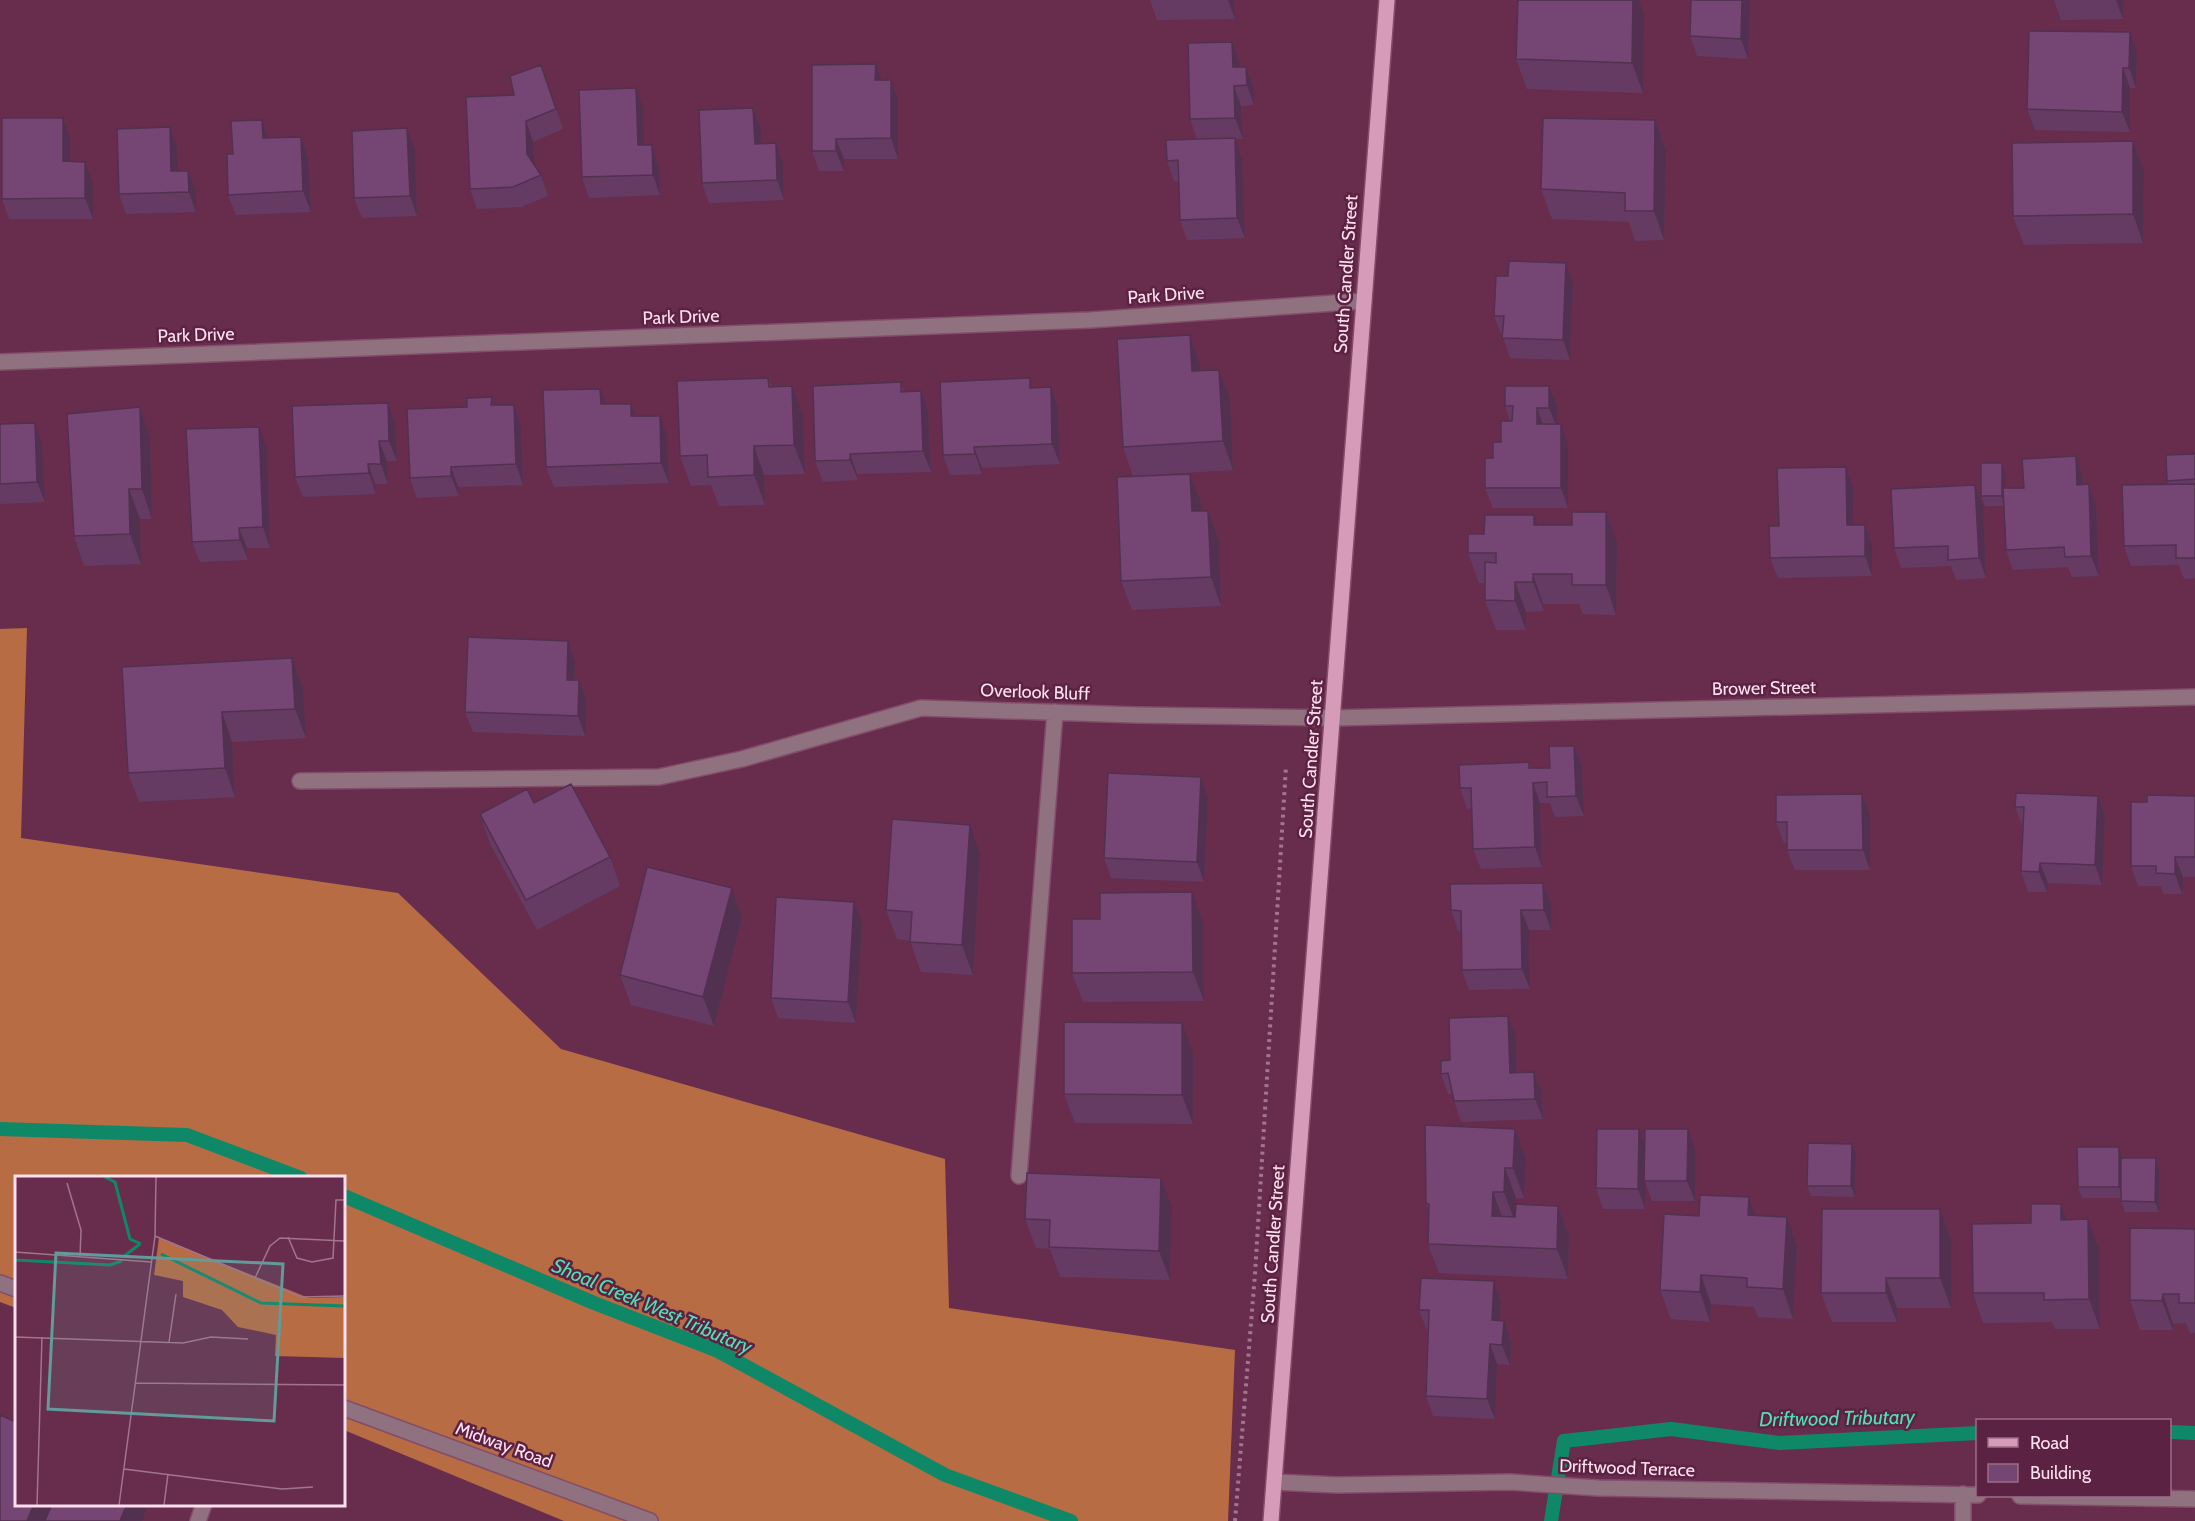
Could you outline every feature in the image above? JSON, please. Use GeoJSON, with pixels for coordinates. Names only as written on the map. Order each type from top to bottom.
{"type":"FeatureCollection","features":[{"type":"Feature","properties":{"kind":"main road","name":"South Candler Street"},"geometry":{"type":"LineString","coordinates":[[1271,1521],[1387,0]]}},
{"type":"Feature","properties":{"kind":"street","name":"Park Drive"},"geometry":{"type":"LineString","coordinates":[[0,362],[1090,320],[1364,301]]}},
{"type":"Feature","properties":{"kind":"street","name":"Brower Street"},"geometry":{"type":"LineString","coordinates":[[1334,718],[2195,697]]}},
{"type":"Feature","properties":{"kind":"street","name":"Overlook Bluff"},"geometry":{"type":"LineString","coordinates":[[300,781],[659,777],[742,759],[921,708],[1334,718]]}},
{"type":"Feature","properties":{"kind":"street"},"geometry":{"type":"LineString","coordinates":[[1019,1176],[1055,712]]}},
{"type":"Feature","properties":{"kind":"street"},"geometry":{"type":"LineString","coordinates":[[0,1283],[15,1289]]}},
{"type":"Feature","properties":{"kind":"street","name":"Midway Road"},"geometry":{"type":"LineString","coordinates":[[345,1408],[650,1521]]}},
{"type":"Feature","properties":{"kind":"street","name":"Driftwood Terrace"},"geometry":{"type":"LineString","coordinates":[[1274,1482],[1338,1485],[1510,1482],[1598,1488],[1970,1495]]}},
{"type":"Feature","properties":{"kind":"street"},"geometry":{"type":"LineString","coordinates":[[1963,1521],[1970,1495]]}},
{"type":"Feature","properties":{"kind":"street"},"geometry":{"type":"LineString","coordinates":[[2078,1497],[2195,1499]]}},
{"type":"Feature","properties":{"kind":"street"},"geometry":{"type":"LineString","coordinates":[[198,1521],[203,1506]]}},
{"type":"Feature","properties":{"kind":"path"},"geometry":{"type":"LineString","coordinates":[[1235,1521],[1255,1274],[1286,766]]}},
{"type":"Feature","properties":{"kind":"shaded area"},"geometry":{"type":"Polygon","coordinates":[[[27,628],[21,838],[398,893],[561,1049],[945,1159],[949,1308],[1235,1350],[1228,1521],[564,1521],[345,1430],[345,1176],[15,1176],[15,1308],[0,1302],[0,629],[27,628]]]}},
{"type":"Feature","properties":{"kind":"building"},"geometry":{"type":"Polygon","coordinates":[[[1518,0],[1633,0],[1632,63],[1516,59],[1518,0]]]}},
{"type":"Feature","properties":{"kind":"building"},"geometry":{"type":"Polygon","coordinates":[[[1691,0],[1742,0],[1741,39],[1690,36],[1691,0]]]}},
{"type":"Feature","properties":{"kind":"building"},"geometry":{"type":"Polygon","coordinates":[[[2029,31],[2130,32],[2129,68],[2123,68],[2122,112],[2027,109],[2029,31]]]}},
{"type":"Feature","properties":{"kind":"building"},"geometry":{"type":"Polygon","coordinates":[[[1232,42],[1233,67],[1246,67],[1247,85],[1234,86],[1235,118],[1190,119],[1188,43],[1232,42]]]}},
{"type":"Feature","properties":{"kind":"building"},"geometry":{"type":"Polygon","coordinates":[[[876,64],[875,80],[891,80],[891,138],[836,139],[836,151],[812,151],[812,65],[876,64]]]}},
{"type":"Feature","properties":{"kind":"building"},"geometry":{"type":"Polygon","coordinates":[[[541,65],[556,109],[526,121],[527,154],[541,175],[513,187],[470,189],[466,97],[514,95],[510,76],[541,65]]]}},
{"type":"Feature","properties":{"kind":"building"},"geometry":{"type":"Polygon","coordinates":[[[636,88],[638,145],[652,145],[653,175],[582,177],[579,90],[636,88]]]}},
{"type":"Feature","properties":{"kind":"building"},"geometry":{"type":"Polygon","coordinates":[[[753,108],[755,144],[776,143],[777,180],[702,183],[699,110],[753,108]]]}},
{"type":"Feature","properties":{"kind":"building"},"geometry":{"type":"Polygon","coordinates":[[[2,118],[63,118],[63,161],[85,162],[85,198],[2,199],[2,118]]]}},
{"type":"Feature","properties":{"kind":"building"},"geometry":{"type":"Polygon","coordinates":[[[1543,118],[1655,120],[1654,211],[1625,211],[1625,193],[1541,189],[1543,118]]]}},
{"type":"Feature","properties":{"kind":"building"},"geometry":{"type":"Polygon","coordinates":[[[262,120],[263,138],[301,137],[303,191],[228,195],[227,154],[233,154],[231,121],[262,120]]]}},
{"type":"Feature","properties":{"kind":"building"},"geometry":{"type":"Polygon","coordinates":[[[170,127],[171,171],[188,171],[189,192],[119,194],[117,129],[170,127]]]}},
{"type":"Feature","properties":{"kind":"building"},"geometry":{"type":"Polygon","coordinates":[[[407,128],[410,196],[354,198],[352,131],[407,128]]]}},
{"type":"Feature","properties":{"kind":"building"},"geometry":{"type":"Polygon","coordinates":[[[1235,138],[1237,218],[1180,220],[1178,160],[1167,161],[1166,140],[1235,138]]]}},
{"type":"Feature","properties":{"kind":"building"},"geometry":{"type":"Polygon","coordinates":[[[2133,141],[2133,214],[2013,216],[2012,143],[2133,141]]]}},
{"type":"Feature","properties":{"kind":"building"},"geometry":{"type":"Polygon","coordinates":[[[1509,261],[1566,263],[1563,340],[1502,338],[1504,316],[1494,316],[1496,276],[1508,276],[1509,261]]]}},
{"type":"Feature","properties":{"kind":"building"},"geometry":{"type":"Polygon","coordinates":[[[1190,335],[1192,371],[1219,370],[1223,441],[1123,447],[1117,339],[1190,335]]]}},
{"type":"Feature","properties":{"kind":"building"},"geometry":{"type":"Polygon","coordinates":[[[768,378],[769,387],[792,386],[794,445],[754,446],[754,475],[708,477],[707,455],[680,456],[677,381],[768,378]]]}},
{"type":"Feature","properties":{"kind":"building"},"geometry":{"type":"Polygon","coordinates":[[[1030,378],[1030,388],[1051,387],[1052,444],[974,447],[975,454],[943,455],[940,382],[1030,378]]]}},
{"type":"Feature","properties":{"kind":"building"},"geometry":{"type":"Polygon","coordinates":[[[901,382],[901,392],[921,391],[923,451],[850,454],[850,460],[815,461],[813,386],[901,382]]]}},
{"type":"Feature","properties":{"kind":"building"},"geometry":{"type":"Polygon","coordinates":[[[1505,386],[1549,386],[1549,408],[1537,408],[1537,424],[1561,424],[1561,488],[1485,488],[1485,458],[1493,458],[1493,442],[1501,442],[1501,421],[1512,421],[1513,406],[1505,406],[1505,386]]]}},
{"type":"Feature","properties":{"kind":"building"},"geometry":{"type":"Polygon","coordinates":[[[600,389],[601,404],[631,404],[631,416],[660,416],[661,463],[546,467],[543,390],[600,389]]]}},
{"type":"Feature","properties":{"kind":"building"},"geometry":{"type":"Polygon","coordinates":[[[492,397],[491,405],[514,405],[516,464],[451,467],[451,476],[410,478],[407,409],[467,407],[467,398],[492,397]]]}},
{"type":"Feature","properties":{"kind":"building"},"geometry":{"type":"Polygon","coordinates":[[[388,403],[389,441],[379,441],[381,464],[368,464],[369,473],[295,477],[292,406],[388,403]]]}},
{"type":"Feature","properties":{"kind":"building"},"geometry":{"type":"Polygon","coordinates":[[[140,407],[142,489],[129,489],[130,534],[74,536],[67,414],[140,407]]]}},
{"type":"Feature","properties":{"kind":"building"},"geometry":{"type":"Polygon","coordinates":[[[35,423],[37,482],[0,484],[0,424],[35,423]]]}},
{"type":"Feature","properties":{"kind":"building"},"geometry":{"type":"Polygon","coordinates":[[[259,427],[263,527],[239,528],[240,540],[192,542],[186,429],[259,427]]]}},
{"type":"Feature","properties":{"kind":"building"},"geometry":{"type":"Polygon","coordinates":[[[2195,454],[2195,479],[2167,481],[2166,455],[2195,454]]]}},
{"type":"Feature","properties":{"kind":"building"},"geometry":{"type":"Polygon","coordinates":[[[2076,456],[2077,485],[2089,484],[2091,556],[2065,557],[2064,547],[2006,550],[2003,488],[2024,488],[2022,459],[2076,456]]]}},
{"type":"Feature","properties":{"kind":"building"},"geometry":{"type":"Polygon","coordinates":[[[1981,463],[2002,463],[2002,496],[1981,496],[1981,463]]]}},
{"type":"Feature","properties":{"kind":"building"},"geometry":{"type":"Polygon","coordinates":[[[1846,467],[1847,525],[1865,525],[1865,556],[1770,558],[1769,526],[1779,526],[1777,468],[1846,467]]]}},
{"type":"Feature","properties":{"kind":"building"},"geometry":{"type":"Polygon","coordinates":[[[1190,474],[1192,511],[1208,511],[1211,577],[1121,581],[1117,477],[1190,474]]]}},
{"type":"Feature","properties":{"kind":"building"},"geometry":{"type":"Polygon","coordinates":[[[2195,484],[2195,558],[2176,558],[2176,545],[2124,546],[2122,485],[2195,484]]]}},
{"type":"Feature","properties":{"kind":"building"},"geometry":{"type":"Polygon","coordinates":[[[1975,485],[1979,558],[1948,560],[1948,546],[1894,548],[1891,489],[1975,485]]]}},
{"type":"Feature","properties":{"kind":"building"},"geometry":{"type":"Polygon","coordinates":[[[1572,512],[1606,512],[1606,585],[1572,585],[1572,574],[1533,574],[1533,582],[1515,582],[1515,601],[1485,600],[1485,562],[1496,563],[1496,553],[1468,553],[1468,534],[1484,534],[1485,515],[1534,515],[1534,525],[1572,525],[1572,512]]]}},
{"type":"Feature","properties":{"kind":"building"},"geometry":{"type":"Polygon","coordinates":[[[468,637],[568,641],[567,680],[579,680],[578,716],[465,712],[468,637]]]}},
{"type":"Feature","properties":{"kind":"building"},"geometry":{"type":"Polygon","coordinates":[[[292,658],[295,709],[222,712],[225,768],[128,773],[122,667],[292,658]]]}},
{"type":"Feature","properties":{"kind":"building"},"geometry":{"type":"Polygon","coordinates":[[[1549,746],[1574,746],[1576,796],[1547,797],[1547,782],[1533,783],[1535,847],[1473,849],[1471,788],[1460,788],[1459,765],[1529,762],[1529,768],[1550,768],[1549,746]]]}},
{"type":"Feature","properties":{"kind":"building"},"geometry":{"type":"Polygon","coordinates":[[[1108,773],[1201,777],[1197,862],[1104,858],[1108,773]]]}},
{"type":"Feature","properties":{"kind":"building"},"geometry":{"type":"Polygon","coordinates":[[[571,784],[610,857],[526,900],[480,814],[527,789],[534,803],[571,784]]]}},
{"type":"Feature","properties":{"kind":"building"},"geometry":{"type":"Polygon","coordinates":[[[2016,793],[2098,796],[2095,865],[2040,863],[2039,872],[2021,871],[2024,807],[2015,807],[2016,793]]]}},
{"type":"Feature","properties":{"kind":"building"},"geometry":{"type":"Polygon","coordinates":[[[1862,794],[1863,850],[1787,850],[1787,822],[1776,822],[1776,795],[1862,794]]]}},
{"type":"Feature","properties":{"kind":"building"},"geometry":{"type":"Polygon","coordinates":[[[2147,795],[2195,796],[2195,857],[2175,857],[2175,874],[2156,873],[2156,866],[2131,866],[2131,802],[2147,802],[2147,795]]]}},
{"type":"Feature","properties":{"kind":"building"},"geometry":{"type":"Polygon","coordinates":[[[892,819],[970,825],[962,945],[910,942],[912,912],[886,910],[892,819]]]}},
{"type":"Feature","properties":{"kind":"building"},"geometry":{"type":"Polygon","coordinates":[[[647,867],[732,888],[703,997],[620,975],[647,867]]]}},
{"type":"Feature","properties":{"kind":"building"},"geometry":{"type":"Polygon","coordinates":[[[1543,883],[1544,910],[1521,910],[1522,969],[1462,970],[1461,911],[1451,910],[1450,884],[1543,883]]]}},
{"type":"Feature","properties":{"kind":"building"},"geometry":{"type":"Polygon","coordinates":[[[1192,892],[1193,972],[1072,973],[1072,919],[1100,919],[1100,893],[1192,892]]]}},
{"type":"Feature","properties":{"kind":"building"},"geometry":{"type":"Polygon","coordinates":[[[776,897],[854,902],[848,1002],[771,998],[776,897]]]}},
{"type":"Feature","properties":{"kind":"building"},"geometry":{"type":"Polygon","coordinates":[[[1508,1016],[1510,1073],[1534,1072],[1535,1099],[1454,1101],[1448,1073],[1441,1074],[1441,1061],[1450,1060],[1449,1018],[1508,1016]]]}},
{"type":"Feature","properties":{"kind":"building"},"geometry":{"type":"Polygon","coordinates":[[[1064,1022],[1182,1023],[1182,1095],[1064,1094],[1064,1022]]]}},
{"type":"Feature","properties":{"kind":"building"},"geometry":{"type":"Polygon","coordinates":[[[1425,1125],[1515,1129],[1513,1168],[1505,1168],[1504,1192],[1493,1192],[1492,1216],[1515,1217],[1516,1204],[1558,1206],[1557,1249],[1428,1244],[1429,1204],[1426,1203],[1425,1125]]]}},
{"type":"Feature","properties":{"kind":"building"},"geometry":{"type":"Polygon","coordinates":[[[1597,1129],[1639,1129],[1638,1189],[1596,1188],[1597,1129]]]}},
{"type":"Feature","properties":{"kind":"building"},"geometry":{"type":"Polygon","coordinates":[[[1645,1129],[1688,1129],[1687,1181],[1644,1181],[1645,1129]]]}},
{"type":"Feature","properties":{"kind":"building"},"geometry":{"type":"Polygon","coordinates":[[[1808,1143],[1852,1144],[1851,1186],[1807,1186],[1808,1143]]]}},
{"type":"Feature","properties":{"kind":"building"},"geometry":{"type":"Polygon","coordinates":[[[2077,1147],[2119,1147],[2119,1187],[2078,1187],[2077,1147]]]}},
{"type":"Feature","properties":{"kind":"building"},"geometry":{"type":"Polygon","coordinates":[[[2121,1158],[2156,1158],[2155,1202],[2121,1201],[2121,1158]]]}},
{"type":"Feature","properties":{"kind":"building"},"geometry":{"type":"Polygon","coordinates":[[[1027,1173],[1161,1178],[1159,1251],[1049,1247],[1050,1220],[1025,1219],[1027,1173]]]}},
{"type":"Feature","properties":{"kind":"building"},"geometry":{"type":"Polygon","coordinates":[[[1700,1195],[1749,1197],[1748,1215],[1787,1217],[1783,1289],[1747,1287],[1747,1278],[1701,1275],[1700,1292],[1660,1290],[1664,1214],[1699,1216],[1700,1195]]]}},
{"type":"Feature","properties":{"kind":"building"},"geometry":{"type":"Polygon","coordinates":[[[2031,1204],[2061,1204],[2061,1220],[2088,1219],[2089,1299],[2044,1300],[2044,1293],[1973,1293],[1972,1224],[2031,1223],[2031,1204]]]}},
{"type":"Feature","properties":{"kind":"building"},"geometry":{"type":"Polygon","coordinates":[[[1822,1209],[1940,1209],[1940,1278],[1886,1278],[1886,1293],[1821,1293],[1822,1209]]]}},
{"type":"Feature","properties":{"kind":"building"},"geometry":{"type":"Polygon","coordinates":[[[2130,1228],[2195,1229],[2195,1303],[2179,1303],[2179,1294],[2163,1294],[2162,1301],[2130,1300],[2130,1228]]]}},
{"type":"Feature","properties":{"kind":"building"},"geometry":{"type":"Polygon","coordinates":[[[1421,1278],[1494,1281],[1492,1320],[1504,1321],[1502,1345],[1490,1344],[1487,1399],[1426,1396],[1429,1310],[1419,1310],[1421,1278]]]}},
{"type":"Feature","properties":{"kind":"building"},"geometry":{"type":"Polygon","coordinates":[[[0,1415],[15,1422],[15,1506],[33,1506],[27,1521],[0,1521],[0,1415]]]}},
{"type":"Feature","properties":{"kind":"building"},"geometry":{"type":"Polygon","coordinates":[[[51,1506],[126,1506],[120,1521],[45,1521],[51,1506]]]}},
{"type":"Feature","properties":{"kind":"waterway","name":"Shoal Creek West Tributary"},"geometry":{"type":"LineString","coordinates":[[0,1129],[187,1135],[296,1176]]}},
{"type":"Feature","properties":{"kind":"waterway","name":"Shoal Creek West Tributary"},"geometry":{"type":"LineString","coordinates":[[345,1196],[594,1303],[718,1351],[945,1475],[1071,1521]]}},
{"type":"Feature","properties":{"kind":"waterway","name":"Driftwood Tributary"},"geometry":{"type":"LineString","coordinates":[[1551,1521],[1564,1441],[1671,1429],[1780,1443],[1976,1433]]}},
{"type":"Feature","properties":{"kind":"waterway","name":"Driftwood Tributary"},"geometry":{"type":"LineString","coordinates":[[2171,1432],[2195,1433]]}}]}
